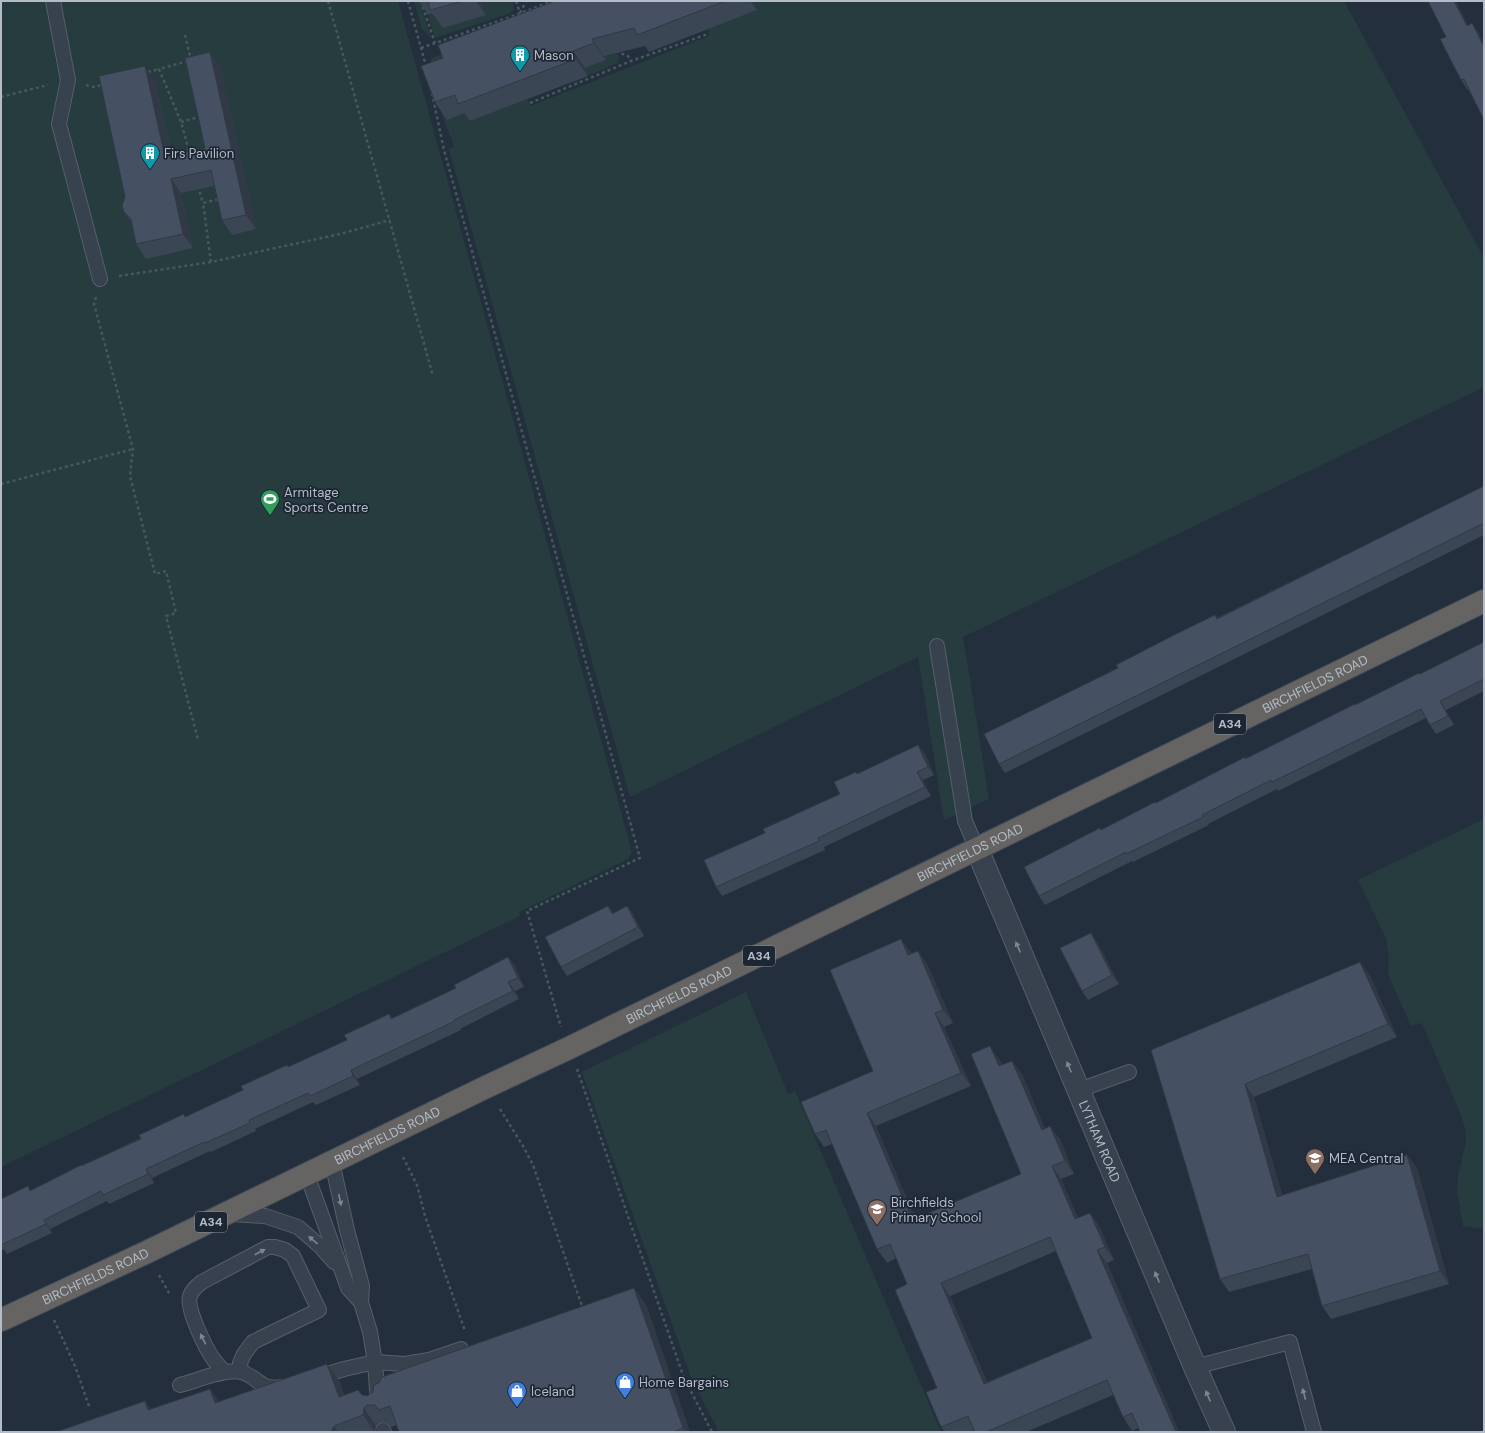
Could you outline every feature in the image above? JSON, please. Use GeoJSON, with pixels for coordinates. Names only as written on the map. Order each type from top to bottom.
{"type":"FeatureCollection","features":[{"type":"Feature","properties":{"kind":"highway","name":"BIRCHFIELDS ROAD"},"geometry":{"type":"LineString","coordinates":[[1,1320],[227,1214],[1484,601]]}},
{"type":"Feature","properties":{"kind":"street","name":"LYTHAM ROAD"},"geometry":{"type":"LineString","coordinates":[[977,849],[1195,1367],[1224,1432]]}},
{"type":"Feature","properties":{"kind":"lane"},"geometry":{"type":"LineString","coordinates":[[53,1],[68,80],[59,124],[100,279]]}},
{"type":"Feature","properties":{"kind":"lane"},"geometry":{"type":"LineString","coordinates":[[937,646],[965,821],[977,849]]}},
{"type":"Feature","properties":{"kind":"lane"},"geometry":{"type":"LineString","coordinates":[[1079,1090],[1129,1072]]}},
{"type":"Feature","properties":{"kind":"lane"},"geometry":{"type":"LineString","coordinates":[[332,1162],[347,1230],[362,1286],[361,1302],[370,1332],[375,1362],[378,1405]]}},
{"type":"Feature","properties":{"kind":"lane"},"geometry":{"type":"LineString","coordinates":[[307,1175],[348,1288],[361,1302]]}},
{"type":"Feature","properties":{"kind":"lane"},"geometry":{"type":"LineString","coordinates":[[227,1214],[265,1216],[298,1227],[321,1247],[340,1268]]}},
{"type":"Feature","properties":{"kind":"lane"},"geometry":{"type":"LineString","coordinates":[[224,1372],[213,1359],[193,1318],[190,1306],[190,1296],[202,1282],[268,1247],[275,1247],[285,1250],[293,1256],[319,1310],[253,1342],[244,1354],[240,1364],[241,1372]]}},
{"type":"Feature","properties":{"kind":"lane"},"geometry":{"type":"LineString","coordinates":[[1195,1367],[1290,1342],[1314,1432]]}},
{"type":"Feature","properties":{"kind":"lane"},"geometry":{"type":"LineString","coordinates":[[180,1385],[224,1372],[241,1372],[265,1386],[277,1388],[375,1362],[405,1364],[429,1360],[474,1345]]}},
{"type":"Feature","properties":{"kind":"path"},"geometry":{"type":"LineString","coordinates":[[328,1],[433,376]]}},
{"type":"Feature","properties":{"kind":"path"},"geometry":{"type":"LineString","coordinates":[[408,1],[426,70]]}},
{"type":"Feature","properties":{"kind":"path"},"geometry":{"type":"LineString","coordinates":[[421,1],[435,43]]}},
{"type":"Feature","properties":{"kind":"path"},"geometry":{"type":"LineString","coordinates":[[516,1],[520,14]]}},
{"type":"Feature","properties":{"kind":"path"},"geometry":{"type":"LineString","coordinates":[[520,14],[526,1]]}},
{"type":"Feature","properties":{"kind":"path"},"geometry":{"type":"LineString","coordinates":[[421,48],[553,1]]}},
{"type":"Feature","properties":{"kind":"path"},"geometry":{"type":"LineString","coordinates":[[510,17],[512,24]]}},
{"type":"Feature","properties":{"kind":"path"},"geometry":{"type":"LineString","coordinates":[[530,103],[631,61],[708,34]]}},
{"type":"Feature","properties":{"kind":"path"},"geometry":{"type":"LineString","coordinates":[[185,35],[191,61],[159,69],[181,122],[191,159]]}},
{"type":"Feature","properties":{"kind":"path"},"geometry":{"type":"LineString","coordinates":[[614,45],[618,52],[628,56],[631,61]]}},
{"type":"Feature","properties":{"kind":"path"},"geometry":{"type":"LineString","coordinates":[[431,91],[444,150],[640,858],[527,911],[558,1018],[684,1378],[712,1432]]}},
{"type":"Feature","properties":{"kind":"path"},"geometry":{"type":"LineString","coordinates":[[201,109],[204,124]]}},
{"type":"Feature","properties":{"kind":"path"},"geometry":{"type":"LineString","coordinates":[[181,122],[202,116]]}},
{"type":"Feature","properties":{"kind":"path"},"geometry":{"type":"LineString","coordinates":[[197,181],[203,203],[211,262]]}},
{"type":"Feature","properties":{"kind":"path"},"geometry":{"type":"LineString","coordinates":[[203,203],[221,199],[220,192]]}},
{"type":"Feature","properties":{"kind":"path"},"geometry":{"type":"LineString","coordinates":[[198,740],[166,616],[176,613],[166,571],[155,574],[130,476],[133,449],[94,304],[100,279],[211,262],[340,234],[390,220]]}},
{"type":"Feature","properties":{"kind":"path"},"geometry":{"type":"LineString","coordinates":[[1,484],[133,449]]}},
{"type":"Feature","properties":{"kind":"path"},"geometry":{"type":"LineString","coordinates":[[500,1109],[533,1165],[583,1310]]}},
{"type":"Feature","properties":{"kind":"path"},"geometry":{"type":"LineString","coordinates":[[403,1157],[417,1186],[425,1216],[474,1345]]}},
{"type":"Feature","properties":{"kind":"path"},"geometry":{"type":"LineString","coordinates":[[44,1300],[75,1366],[89,1406]]}},
{"type":"Feature","properties":{"kind":"green space","name":"Armitage Sports Centre"},"geometry":{"type":"Polygon","coordinates":[[[1,1],[398,1],[632,852],[628,859],[519,912],[520,916],[1,1167],[1,1]]]}},
{"type":"Feature","properties":{"kind":"green space"},"geometry":{"type":"Polygon","coordinates":[[[414,1],[420,1],[431,38],[422,29],[414,1]]]}},
{"type":"Feature","properties":{"kind":"green space"},"geometry":{"type":"Polygon","coordinates":[[[483,1],[513,1],[514,9],[510,13],[435,38],[428,15],[439,9],[486,15],[483,1]]]}},
{"type":"Feature","properties":{"kind":"green space"},"geometry":{"type":"Polygon","coordinates":[[[754,1],[1344,1],[1484,258],[1484,387],[963,637],[989,799],[944,820],[918,657],[630,797],[449,149],[454,146],[437,101],[430,76],[430,65],[432,58],[506,30],[467,112],[470,121],[528,99],[530,106],[709,36],[708,29],[757,10],[754,1]]]}},
{"type":"Feature","properties":{"kind":"green space"},"geometry":{"type":"Polygon","coordinates":[[[574,6],[619,56],[618,63],[588,76],[585,68],[605,60],[574,6]]]}},
{"type":"Feature","properties":{"kind":"green space"},"geometry":{"type":"Polygon","coordinates":[[[1484,819],[1484,1229],[1463,1226],[1457,1191],[1458,1176],[1466,1142],[1465,1128],[1460,1112],[1422,1023],[1411,1026],[1388,974],[1389,958],[1386,938],[1358,880],[1484,819]]]}},
{"type":"Feature","properties":{"kind":"green space"},"geometry":{"type":"Polygon","coordinates":[[[746,992],[788,1094],[795,1091],[941,1432],[719,1432],[692,1380],[582,1072],[746,992]]]}},
{"type":"Feature","properties":{"kind":"building"},"geometry":{"type":"Polygon","coordinates":[[[428,1],[463,1],[430,10],[428,1]]]}},
{"type":"Feature","properties":{"kind":"building"},"geometry":{"type":"Polygon","coordinates":[[[555,1],[725,1],[637,35],[634,28],[592,39],[594,43],[573,51],[576,59],[458,104],[455,95],[435,102],[421,66],[443,58],[438,45],[555,1]]]}},
{"type":"Feature","properties":{"kind":"building"},"geometry":{"type":"Polygon","coordinates":[[[1428,1],[1454,1],[1467,26],[1472,23],[1484,47],[1484,120],[1464,79],[1461,80],[1440,39],[1446,37],[1428,1]]]}},
{"type":"Feature","properties":{"kind":"building"},"geometry":{"type":"Polygon","coordinates":[[[210,52],[246,215],[222,220],[211,170],[171,179],[183,234],[136,244],[131,219],[124,212],[122,206],[125,197],[99,76],[145,66],[165,157],[205,148],[185,58],[210,52]]]}},
{"type":"Feature","properties":{"kind":"building"},"geometry":{"type":"Polygon","coordinates":[[[1484,486],[1484,523],[999,764],[984,734],[1118,668],[1116,665],[1174,635],[1215,615],[1217,619],[1484,486]]]}},
{"type":"Feature","properties":{"kind":"building"},"geometry":{"type":"Polygon","coordinates":[[[1484,642],[1484,679],[1440,701],[1448,716],[1430,725],[1421,709],[1272,782],[1271,780],[1202,815],[1203,817],[1126,854],[1126,852],[1039,896],[1024,867],[1100,828],[1101,830],[1155,802],[1156,803],[1245,757],[1245,759],[1484,642]]]}},
{"type":"Feature","properties":{"kind":"building"},"geometry":{"type":"Polygon","coordinates":[[[918,745],[928,767],[917,772],[925,787],[818,838],[819,841],[716,887],[704,860],[765,833],[763,829],[840,794],[834,782],[856,772],[857,774],[918,745]]]}},
{"type":"Feature","properties":{"kind":"building"},"geometry":{"type":"Polygon","coordinates":[[[608,906],[612,914],[627,906],[638,927],[561,967],[545,937],[608,906]]]}},
{"type":"Feature","properties":{"kind":"building"},"geometry":{"type":"Polygon","coordinates":[[[1091,933],[1112,975],[1082,991],[1060,948],[1091,933]]]}},
{"type":"Feature","properties":{"kind":"building"},"geometry":{"type":"Polygon","coordinates":[[[901,939],[908,955],[918,951],[943,1010],[935,1013],[961,1073],[867,1113],[912,1220],[1021,1174],[971,1054],[990,1046],[999,1066],[1012,1061],[1042,1130],[1050,1126],[1065,1161],[1052,1166],[1075,1219],[1090,1213],[1105,1247],[1097,1250],[1176,1432],[1140,1432],[1132,1413],[1123,1417],[1107,1380],[986,1432],[975,1432],[968,1416],[941,1427],[926,1392],[937,1388],[895,1290],[907,1284],[890,1244],[877,1249],[826,1130],[815,1134],[801,1102],[873,1071],[830,970],[901,939]],[[1050,1237],[941,1283],[984,1384],[1092,1338],[1050,1237]]]}},
{"type":"Feature","properties":{"kind":"building"},"geometry":{"type":"Polygon","coordinates":[[[508,957],[518,978],[508,982],[513,991],[454,1020],[455,1021],[351,1070],[353,1076],[310,1096],[308,1093],[249,1120],[250,1123],[205,1143],[204,1142],[146,1169],[148,1174],[103,1195],[101,1191],[44,1220],[46,1224],[1,1245],[1,1199],[28,1186],[30,1191],[81,1165],[141,1139],[139,1135],[184,1114],[185,1117],[243,1090],[241,1086],[287,1065],[288,1067],[347,1040],[344,1035],[389,1014],[391,1019],[456,988],[454,985],[508,957]]]}},
{"type":"Feature","properties":{"kind":"building"},"geometry":{"type":"Polygon","coordinates":[[[1360,962],[1388,1024],[1245,1084],[1277,1197],[1407,1155],[1440,1271],[1322,1306],[1308,1254],[1220,1279],[1151,1050],[1360,962]]]}},
{"type":"Feature","properties":{"kind":"building"},"geometry":{"type":"Polygon","coordinates":[[[634,1288],[683,1428],[673,1432],[399,1432],[390,1406],[379,1410],[375,1405],[367,1405],[364,1408],[363,1415],[334,1426],[331,1432],[56,1432],[145,1401],[148,1410],[210,1389],[215,1403],[327,1364],[339,1397],[358,1390],[362,1395],[367,1396],[373,1392],[374,1385],[379,1383],[382,1377],[634,1288]]]}},
{"type":"Feature","properties":{"kind":"place","name":"Mason"},"geometry":{"type":"Point","coordinates":[520,72]}},
{"type":"Feature","properties":{"kind":"place","name":"Firs Pavilion"},"geometry":{"type":"Point","coordinates":[150,170]}},
{"type":"Feature","properties":{"kind":"place","name":"Armitage Sports Centre"},"geometry":{"type":"Point","coordinates":[270,516]}},
{"type":"Feature","properties":{"kind":"place","name":"MEA Central"},"geometry":{"type":"Point","coordinates":[1315,1175]}},
{"type":"Feature","properties":{"kind":"place","name":"Birchfields Primary School"},"geometry":{"type":"Point","coordinates":[877,1226]}},
{"type":"Feature","properties":{"kind":"place","name":"Home Bargains"},"geometry":{"type":"Point","coordinates":[625,1399]}},
{"type":"Feature","properties":{"kind":"place","name":"Iceland"},"geometry":{"type":"Point","coordinates":[517,1408]}}]}
